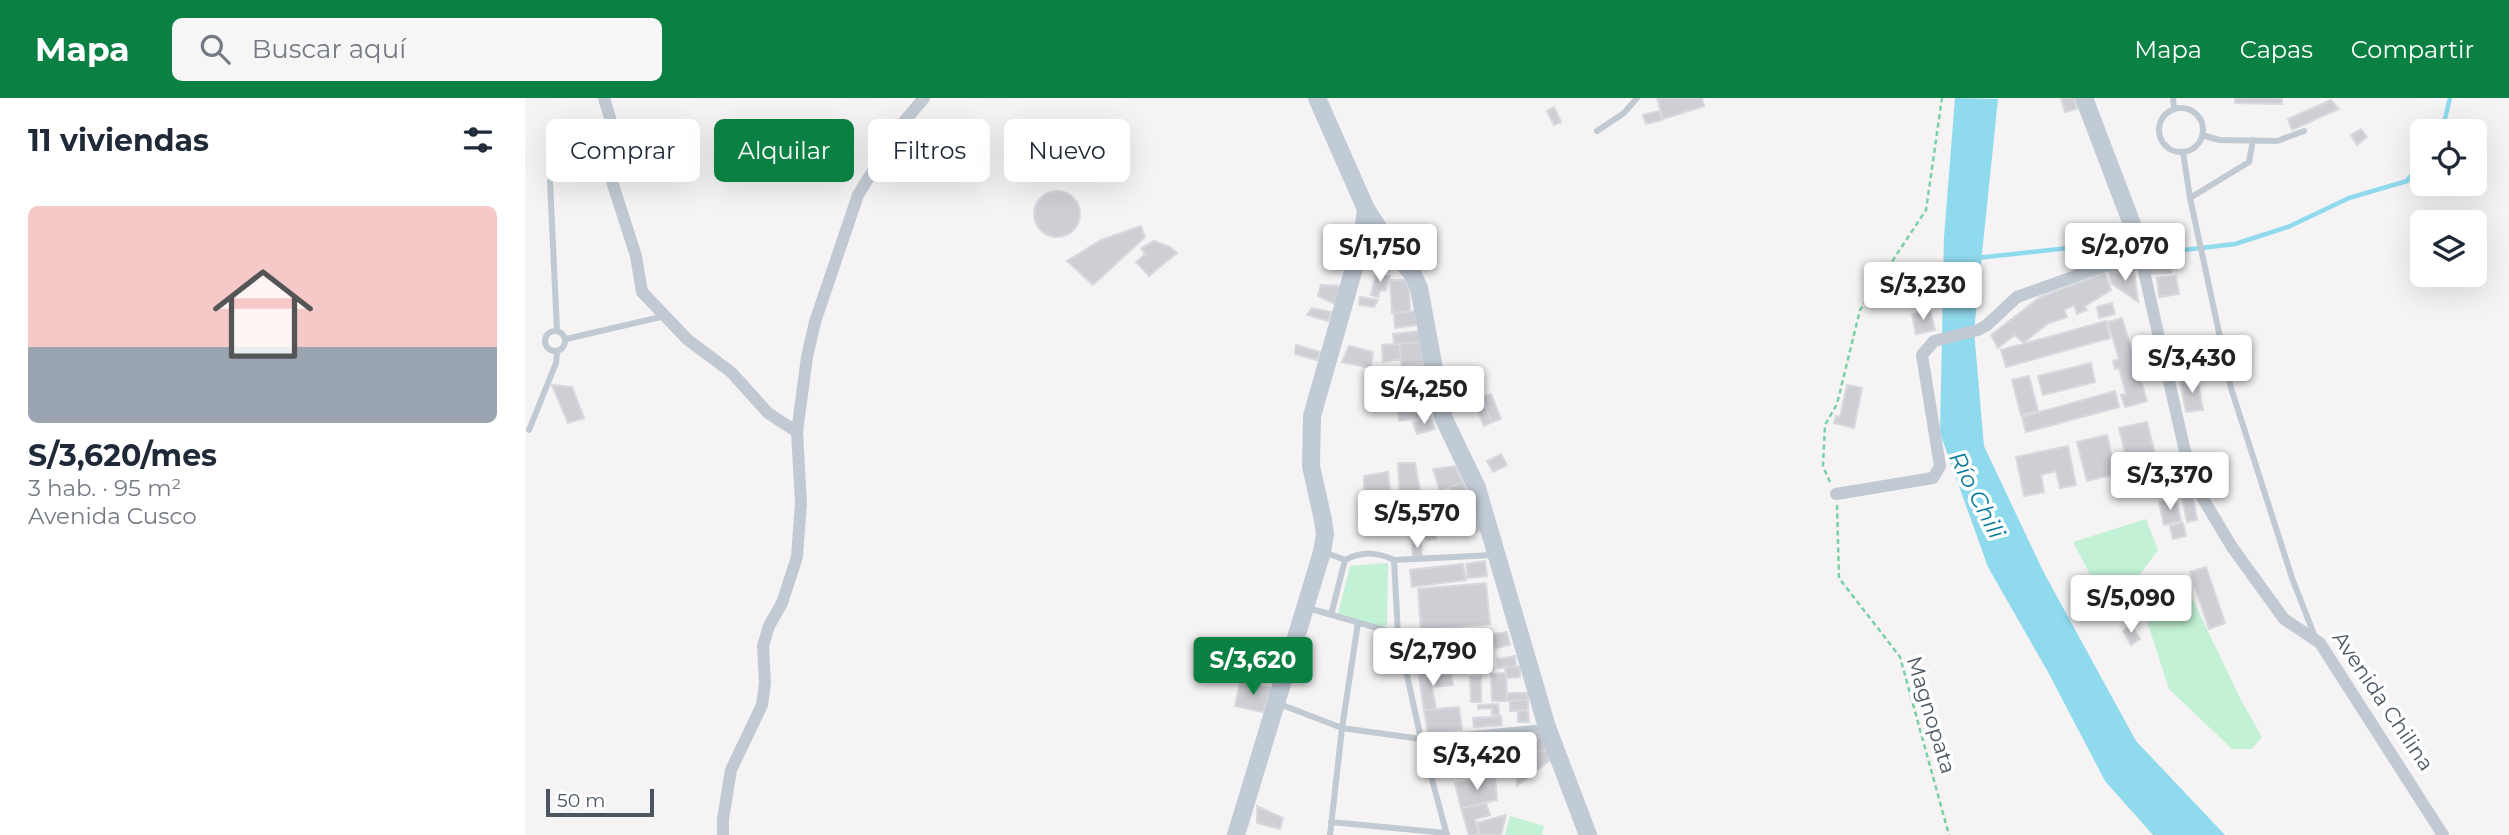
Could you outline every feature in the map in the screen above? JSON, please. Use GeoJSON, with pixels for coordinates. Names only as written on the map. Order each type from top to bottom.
{"type":"FeatureCollection","features":[{"type":"Feature","properties":{"kind":"main road"},"geometry":{"type":"LineString","coordinates":[[1317,98],[1366,209],[1395,254],[1412,273],[1419,288],[1443,417],[1477,488],[1547,727],[1588,835]]}},
{"type":"Feature","properties":{"kind":"main road","name":"Avenida Chilina"},"geometry":{"type":"LineString","coordinates":[[2084,98],[2135,232]]}},
{"type":"Feature","properties":{"kind":"main road"},"geometry":{"type":"LineString","coordinates":[[1236,835],[1322,552],[1325,534],[1311,466],[1312,416],[1362,240],[1366,209]]}},
{"type":"Feature","properties":{"kind":"main road"},"geometry":{"type":"LineString","coordinates":[[1355,265],[1369,257],[1395,254]]}},
{"type":"Feature","properties":{"kind":"street"},"geometry":{"type":"LineString","coordinates":[[604,98],[610,118],[609,173],[636,256],[642,292],[688,340],[731,372],[768,413],[797,432]]}},
{"type":"Feature","properties":{"kind":"street"},"geometry":{"type":"LineString","coordinates":[[723,835],[731,771],[762,705],[765,682],[762,646],[782,603],[797,557],[801,503],[797,432],[807,357],[815,322],[858,195],[902,124],[924,98]]}},
{"type":"Feature","properties":{"kind":"street","name":"Avenida Chilina"},"geometry":{"type":"LineString","coordinates":[[2135,232],[2184,447],[2196,487],[2232,547],[2284,619],[2313,638],[2443,835]]}},
{"type":"Feature","properties":{"kind":"street"},"geometry":{"type":"LineString","coordinates":[[1836,494],[1933,478],[1937,472],[1940,466],[1922,355],[1934,341],[1987,326],[2017,297],[2104,266],[2141,258]]}},
{"type":"Feature","properties":{"kind":"lane"},"geometry":{"type":"LineString","coordinates":[[1597,131],[1624,113],[1637,98]]}},
{"type":"Feature","properties":{"kind":"lane"},"geometry":{"type":"LineString","coordinates":[[2173,98],[2174,109]]}},
{"type":"Feature","properties":{"kind":"lane"},"geometry":{"type":"LineString","coordinates":[[2174,109],[2189,110],[2200,120],[2202,135],[2196,146],[2183,152],[2169,149],[2160,137],[2160,123],[2168,112],[2174,109]]}},
{"type":"Feature","properties":{"kind":"lane"},"geometry":{"type":"LineString","coordinates":[[2202,135],[2219,140],[2277,141],[2304,131]]}},
{"type":"Feature","properties":{"kind":"lane"},"geometry":{"type":"LineString","coordinates":[[2191,202],[2249,162],[2253,141]]}},
{"type":"Feature","properties":{"kind":"lane"},"geometry":{"type":"LineString","coordinates":[[2183,152],[2191,202],[2231,388],[2313,638]]}},
{"type":"Feature","properties":{"kind":"lane"},"geometry":{"type":"LineString","coordinates":[[550,182],[557,331],[565,339]]}},
{"type":"Feature","properties":{"kind":"lane"},"geometry":{"type":"LineString","coordinates":[[565,339],[665,316]]}},
{"type":"Feature","properties":{"kind":"lane"},"geometry":{"type":"LineString","coordinates":[[557,331],[547,336],[545,343],[549,350],[557,351],[564,347],[565,339]]}},
{"type":"Feature","properties":{"kind":"lane"},"geometry":{"type":"LineString","coordinates":[[529,430],[556,363],[557,351]]}},
{"type":"Feature","properties":{"kind":"lane"},"geometry":{"type":"LineString","coordinates":[[1322,552],[1345,560],[1357,554],[1380,554],[1394,560],[1497,555]]}},
{"type":"Feature","properties":{"kind":"lane"},"geometry":{"type":"LineString","coordinates":[[1331,615],[1345,560]]}},
{"type":"Feature","properties":{"kind":"lane"},"geometry":{"type":"LineString","coordinates":[[1331,822],[1447,834],[1421,739],[1398,634],[1394,560]]}},
{"type":"Feature","properties":{"kind":"lane"},"geometry":{"type":"LineString","coordinates":[[1306,608],[1398,634]]}},
{"type":"Feature","properties":{"kind":"lane"},"geometry":{"type":"LineString","coordinates":[[1331,835],[1342,728],[1358,623]]}},
{"type":"Feature","properties":{"kind":"lane"},"geometry":{"type":"LineString","coordinates":[[1275,702],[1342,728],[1421,739],[1547,727]]}},
{"type":"Feature","properties":{"kind":"path","name":"Magnopata"},"geometry":{"type":"LineString","coordinates":[[1943,98],[1926,210],[1860,310],[1837,404],[1825,425],[1823,466],[1836,494],[1839,578],[1900,657],[1949,835]]}},
{"type":"Feature","properties":{"kind":"green space"},"geometry":{"type":"Polygon","coordinates":[[[2146,519],[2158,550],[2120,601],[2104,601],[2073,542],[2146,519]]]}},
{"type":"Feature","properties":{"kind":"green space"},"geometry":{"type":"Polygon","coordinates":[[[1388,563],[1387,624],[1384,627],[1338,614],[1350,566],[1388,563]]]}},
{"type":"Feature","properties":{"kind":"green space"},"geometry":{"type":"Polygon","coordinates":[[[2181,575],[2241,700],[2262,737],[2252,749],[2232,749],[2169,689],[2143,609],[2181,575]]]}},
{"type":"Feature","properties":{"kind":"green space"},"geometry":{"type":"Polygon","coordinates":[[[1510,816],[1544,826],[1542,835],[1505,835],[1510,816]]]}},
{"type":"Feature","properties":{"kind":"water","name":"Río Chili"},"geometry":{"type":"Polygon","coordinates":[[[1955,98],[1998,99],[1974,331],[1984,446],[2043,571],[2136,741],[2225,835],[2153,835],[2105,781],[2048,672],[1988,567],[1940,433],[1944,237],[1955,98]]]}},
{"type":"Feature","properties":{"kind":"building"},"geometry":{"type":"Polygon","coordinates":[[[1657,98],[1702,98],[1704,106],[1663,119],[1657,98]]]}},
{"type":"Feature","properties":{"kind":"building"},"geometry":{"type":"Polygon","coordinates":[[[2061,98],[2074,98],[2077,109],[2065,112],[2061,98]]]}},
{"type":"Feature","properties":{"kind":"building"},"geometry":{"type":"Polygon","coordinates":[[[2235,98],[2282,98],[2282,104],[2235,103],[2235,98]]]}},
{"type":"Feature","properties":{"kind":"building"},"geometry":{"type":"Polygon","coordinates":[[[2331,100],[2339,109],[2292,130],[2288,119],[2331,100]]]}},
{"type":"Feature","properties":{"kind":"building"},"geometry":{"type":"Polygon","coordinates":[[[1554,107],[1561,122],[1554,125],[1547,111],[1554,107]]]}},
{"type":"Feature","properties":{"kind":"building"},"geometry":{"type":"Polygon","coordinates":[[[1659,111],[1662,120],[1646,124],[1643,115],[1659,111]]]}},
{"type":"Feature","properties":{"kind":"building"},"geometry":{"type":"Polygon","coordinates":[[[2361,129],[2367,137],[2357,145],[2351,135],[2361,129]]]}},
{"type":"Feature","properties":{"kind":"building"},"geometry":{"type":"Polygon","coordinates":[[[1057,191],[1073,198],[1080,214],[1073,230],[1057,237],[1041,230],[1034,214],[1041,198],[1057,191]]]}},
{"type":"Feature","properties":{"kind":"building"},"geometry":{"type":"Polygon","coordinates":[[[1141,226],[1145,237],[1093,285],[1067,261],[1101,240],[1141,226]]]}},
{"type":"Feature","properties":{"kind":"building"},"geometry":{"type":"Polygon","coordinates":[[[1154,241],[1177,253],[1149,276],[1136,262],[1145,254],[1141,248],[1154,241]]]}},
{"type":"Feature","properties":{"kind":"building"},"geometry":{"type":"Polygon","coordinates":[[[2131,248],[2132,259],[2107,260],[2106,249],[2131,248]]]}},
{"type":"Feature","properties":{"kind":"building"},"geometry":{"type":"Polygon","coordinates":[[[2170,254],[2171,273],[2147,274],[2146,256],[2170,254]]]}},
{"type":"Feature","properties":{"kind":"building"},"geometry":{"type":"Polygon","coordinates":[[[2134,270],[2138,302],[2111,283],[2109,273],[2134,270]]]}},
{"type":"Feature","properties":{"kind":"building"},"geometry":{"type":"Polygon","coordinates":[[[2105,273],[2111,290],[2085,306],[2087,310],[2077,314],[2074,305],[2064,310],[2067,317],[2047,324],[2023,343],[2015,335],[1998,348],[1991,335],[2040,297],[2105,273]]]}},
{"type":"Feature","properties":{"kind":"building"},"geometry":{"type":"Polygon","coordinates":[[[1376,274],[1390,276],[1386,290],[1380,291],[1378,297],[1371,295],[1376,274]]]}},
{"type":"Feature","properties":{"kind":"building"},"geometry":{"type":"Polygon","coordinates":[[[2176,276],[2179,294],[2159,297],[2157,278],[2176,276]]]}},
{"type":"Feature","properties":{"kind":"building"},"geometry":{"type":"Polygon","coordinates":[[[1390,280],[1405,280],[1409,289],[1410,311],[1392,313],[1390,280]]]}},
{"type":"Feature","properties":{"kind":"building"},"geometry":{"type":"Polygon","coordinates":[[[1321,285],[1340,286],[1335,304],[1318,296],[1321,285]]]}},
{"type":"Feature","properties":{"kind":"building"},"geometry":{"type":"Polygon","coordinates":[[[1360,297],[1378,300],[1374,307],[1359,305],[1360,297]]]}},
{"type":"Feature","properties":{"kind":"building"},"geometry":{"type":"Polygon","coordinates":[[[2112,303],[2115,314],[2099,318],[2097,307],[2112,303]]]}},
{"type":"Feature","properties":{"kind":"building"},"geometry":{"type":"Polygon","coordinates":[[[1312,308],[1331,312],[1328,321],[1307,315],[1312,308]]]}},
{"type":"Feature","properties":{"kind":"building"},"geometry":{"type":"Polygon","coordinates":[[[1930,310],[1935,330],[1916,334],[1912,314],[1930,310]]]}},
{"type":"Feature","properties":{"kind":"building"},"geometry":{"type":"Polygon","coordinates":[[[1415,311],[1417,325],[1395,328],[1394,313],[1415,311]]]}},
{"type":"Feature","properties":{"kind":"building"},"geometry":{"type":"Polygon","coordinates":[[[2122,318],[2147,401],[2125,407],[2121,395],[2126,394],[2119,368],[2115,369],[2113,361],[2119,359],[2108,322],[2122,318]]]}},
{"type":"Feature","properties":{"kind":"building"},"geometry":{"type":"Polygon","coordinates":[[[2106,321],[2110,338],[2006,367],[2001,350],[2106,321]]]}},
{"type":"Feature","properties":{"kind":"building"},"geometry":{"type":"Polygon","coordinates":[[[1420,331],[1421,342],[1394,344],[1393,334],[1420,331]]]}},
{"type":"Feature","properties":{"kind":"building"},"geometry":{"type":"Polygon","coordinates":[[[1421,342],[1424,363],[1402,366],[1399,344],[1421,342]]]}},
{"type":"Feature","properties":{"kind":"building"},"geometry":{"type":"Polygon","coordinates":[[[1399,344],[1401,359],[1383,362],[1382,345],[1399,344]]]}},
{"type":"Feature","properties":{"kind":"building"},"geometry":{"type":"Polygon","coordinates":[[[1296,345],[1320,352],[1317,360],[1295,354],[1296,345]]]}},
{"type":"Feature","properties":{"kind":"building"},"geometry":{"type":"Polygon","coordinates":[[[1349,346],[1373,352],[1371,368],[1342,362],[1349,346]]]}},
{"type":"Feature","properties":{"kind":"building"},"geometry":{"type":"Polygon","coordinates":[[[2091,363],[2095,382],[2043,395],[2038,376],[2091,363]]]}},
{"type":"Feature","properties":{"kind":"building"},"geometry":{"type":"Polygon","coordinates":[[[1423,365],[1427,391],[1404,396],[1403,368],[1423,365]]]}},
{"type":"Feature","properties":{"kind":"building"},"geometry":{"type":"Polygon","coordinates":[[[2029,376],[2038,411],[2021,415],[2012,380],[2029,376]]]}},
{"type":"Feature","properties":{"kind":"building"},"geometry":{"type":"Polygon","coordinates":[[[2197,377],[2203,410],[2186,412],[2180,380],[2197,377]]]}},
{"type":"Feature","properties":{"kind":"building"},"geometry":{"type":"Polygon","coordinates":[[[552,385],[572,387],[584,418],[568,423],[552,385]]]}},
{"type":"Feature","properties":{"kind":"building"},"geometry":{"type":"Polygon","coordinates":[[[1847,385],[1862,388],[1854,428],[1834,423],[1836,416],[1840,417],[1847,385]]]}},
{"type":"Feature","properties":{"kind":"building"},"geometry":{"type":"Polygon","coordinates":[[[1427,391],[1429,408],[1384,411],[1383,398],[1427,391]]]}},
{"type":"Feature","properties":{"kind":"building"},"geometry":{"type":"Polygon","coordinates":[[[2115,391],[2119,407],[2026,432],[2022,417],[2115,391]]]}},
{"type":"Feature","properties":{"kind":"building"},"geometry":{"type":"Polygon","coordinates":[[[1491,394],[1501,419],[1492,422],[1481,397],[1491,394]]]}},
{"type":"Feature","properties":{"kind":"building"},"geometry":{"type":"Polygon","coordinates":[[[1484,404],[1492,422],[1484,426],[1475,406],[1484,404]]]}},
{"type":"Feature","properties":{"kind":"building"},"geometry":{"type":"Polygon","coordinates":[[[1429,408],[1430,417],[1399,421],[1398,410],[1429,408]]]}},
{"type":"Feature","properties":{"kind":"building"},"geometry":{"type":"Polygon","coordinates":[[[1422,419],[1423,422],[1432,419],[1435,429],[1417,434],[1413,422],[1422,419]]]}},
{"type":"Feature","properties":{"kind":"building"},"geometry":{"type":"Polygon","coordinates":[[[2147,422],[2156,458],[2128,465],[2119,428],[2147,422]]]}},
{"type":"Feature","properties":{"kind":"building"},"geometry":{"type":"Polygon","coordinates":[[[2107,435],[2116,474],[2087,481],[2077,442],[2107,435]]]}},
{"type":"Feature","properties":{"kind":"building"},"geometry":{"type":"Polygon","coordinates":[[[2068,446],[2076,485],[2060,488],[2056,471],[2041,475],[2044,492],[2024,496],[2016,457],[2068,446]]]}},
{"type":"Feature","properties":{"kind":"building"},"geometry":{"type":"Polygon","coordinates":[[[1501,454],[1507,465],[1493,472],[1487,461],[1501,454]]]}},
{"type":"Feature","properties":{"kind":"building"},"geometry":{"type":"Polygon","coordinates":[[[2167,459],[2175,493],[2165,495],[2157,461],[2167,459]]]}},
{"type":"Feature","properties":{"kind":"building"},"geometry":{"type":"Polygon","coordinates":[[[1398,463],[1415,463],[1428,514],[1412,518],[1400,497],[1398,463]]]}},
{"type":"Feature","properties":{"kind":"building"},"geometry":{"type":"Polygon","coordinates":[[[1455,466],[1463,482],[1440,491],[1433,469],[1455,466]]]}},
{"type":"Feature","properties":{"kind":"building"},"geometry":{"type":"Polygon","coordinates":[[[1388,472],[1395,535],[1365,535],[1364,476],[1388,472]]]}},
{"type":"Feature","properties":{"kind":"building"},"geometry":{"type":"Polygon","coordinates":[[[1463,482],[1481,531],[1466,535],[1450,487],[1463,482]]]}},
{"type":"Feature","properties":{"kind":"building"},"geometry":{"type":"Polygon","coordinates":[[[2192,490],[2197,520],[2187,522],[2181,492],[2192,490]]]}},
{"type":"Feature","properties":{"kind":"building"},"geometry":{"type":"Polygon","coordinates":[[[1440,491],[1447,513],[1440,514],[1441,520],[1433,522],[1424,494],[1440,491]]]}},
{"type":"Feature","properties":{"kind":"building"},"geometry":{"type":"Polygon","coordinates":[[[2176,498],[2181,521],[2164,525],[2159,502],[2176,498]]]}},
{"type":"Feature","properties":{"kind":"building"},"geometry":{"type":"Polygon","coordinates":[[[1428,515],[1436,539],[1427,540],[1425,531],[1410,534],[1407,520],[1428,515]]]}},
{"type":"Feature","properties":{"kind":"building"},"geometry":{"type":"Polygon","coordinates":[[[2183,523],[2186,536],[2173,539],[2170,526],[2183,523]]]}},
{"type":"Feature","properties":{"kind":"building"},"geometry":{"type":"Polygon","coordinates":[[[1412,541],[1421,541],[1422,558],[1413,558],[1412,541]]]}},
{"type":"Feature","properties":{"kind":"building"},"geometry":{"type":"Polygon","coordinates":[[[1485,561],[1487,576],[1468,578],[1466,564],[1485,561]]]}},
{"type":"Feature","properties":{"kind":"building"},"geometry":{"type":"Polygon","coordinates":[[[1463,564],[1466,580],[1412,587],[1410,570],[1463,564]]]}},
{"type":"Feature","properties":{"kind":"building"},"geometry":{"type":"Polygon","coordinates":[[[2206,567],[2225,623],[2209,629],[2190,572],[2206,567]]]}},
{"type":"Feature","properties":{"kind":"building"},"geometry":{"type":"Polygon","coordinates":[[[1486,583],[1490,624],[1421,630],[1418,589],[1486,583]]]}},
{"type":"Feature","properties":{"kind":"building"},"geometry":{"type":"Polygon","coordinates":[[[2088,594],[2098,610],[2090,615],[2080,599],[2088,594]]]}},
{"type":"Feature","properties":{"kind":"building"},"geometry":{"type":"Polygon","coordinates":[[[2131,625],[2140,639],[2131,645],[2123,631],[2131,625]]]}},
{"type":"Feature","properties":{"kind":"building"},"geometry":{"type":"Polygon","coordinates":[[[1507,632],[1510,645],[1495,648],[1492,634],[1507,632]]]}},
{"type":"Feature","properties":{"kind":"building"},"geometry":{"type":"Polygon","coordinates":[[[1457,636],[1458,646],[1422,649],[1421,638],[1457,636]]]}},
{"type":"Feature","properties":{"kind":"building"},"geometry":{"type":"Polygon","coordinates":[[[1487,636],[1488,648],[1473,650],[1472,639],[1487,636]]]}},
{"type":"Feature","properties":{"kind":"building"},"geometry":{"type":"Polygon","coordinates":[[[1490,650],[1493,669],[1478,671],[1475,652],[1490,650]]]}},
{"type":"Feature","properties":{"kind":"building"},"geometry":{"type":"Polygon","coordinates":[[[1430,653],[1437,653],[1438,659],[1449,659],[1451,674],[1419,677],[1416,659],[1430,658],[1430,653]]]}},
{"type":"Feature","properties":{"kind":"building"},"geometry":{"type":"Polygon","coordinates":[[[1515,656],[1516,666],[1498,668],[1497,659],[1515,656]]]}},
{"type":"Feature","properties":{"kind":"building"},"geometry":{"type":"Polygon","coordinates":[[[1520,666],[1520,677],[1506,678],[1505,667],[1520,666]]]}},
{"type":"Feature","properties":{"kind":"building"},"geometry":{"type":"Polygon","coordinates":[[[1506,673],[1507,701],[1492,701],[1491,674],[1506,673]]]}},
{"type":"Feature","properties":{"kind":"building"},"geometry":{"type":"Polygon","coordinates":[[[1451,674],[1453,685],[1432,687],[1436,709],[1424,710],[1419,677],[1451,674]]]}},
{"type":"Feature","properties":{"kind":"building"},"geometry":{"type":"Polygon","coordinates":[[[1470,677],[1481,677],[1481,702],[1471,702],[1470,677]]]}},
{"type":"Feature","properties":{"kind":"building"},"geometry":{"type":"Polygon","coordinates":[[[1240,682],[1272,688],[1263,712],[1235,706],[1240,682]]]}},
{"type":"Feature","properties":{"kind":"building"},"geometry":{"type":"Polygon","coordinates":[[[1507,693],[1527,693],[1528,700],[1507,701],[1507,693]]]}},
{"type":"Feature","properties":{"kind":"building"},"geometry":{"type":"Polygon","coordinates":[[[1528,700],[1528,710],[1510,711],[1510,701],[1528,700]]]}},
{"type":"Feature","properties":{"kind":"building"},"geometry":{"type":"Polygon","coordinates":[[[1498,704],[1499,714],[1492,715],[1492,708],[1478,709],[1478,705],[1498,704]]]}},
{"type":"Feature","properties":{"kind":"building"},"geometry":{"type":"Polygon","coordinates":[[[1459,707],[1462,730],[1428,733],[1424,710],[1459,707]]]}},
{"type":"Feature","properties":{"kind":"building"},"geometry":{"type":"Polygon","coordinates":[[[1528,710],[1529,722],[1518,722],[1518,711],[1528,710]]]}},
{"type":"Feature","properties":{"kind":"building"},"geometry":{"type":"Polygon","coordinates":[[[1501,716],[1502,725],[1474,727],[1473,718],[1501,716]]]}},
{"type":"Feature","properties":{"kind":"building"},"geometry":{"type":"Polygon","coordinates":[[[1545,729],[1548,750],[1522,753],[1524,731],[1545,729]]]}},
{"type":"Feature","properties":{"kind":"building"},"geometry":{"type":"Polygon","coordinates":[[[1453,740],[1470,740],[1470,755],[1453,755],[1453,740]]]}},
{"type":"Feature","properties":{"kind":"building"},"geometry":{"type":"Polygon","coordinates":[[[1496,741],[1501,742],[1500,749],[1507,749],[1506,758],[1495,757],[1496,741]]]}},
{"type":"Feature","properties":{"kind":"building"},"geometry":{"type":"Polygon","coordinates":[[[1432,743],[1443,743],[1443,749],[1449,749],[1449,757],[1432,757],[1432,743]]]}},
{"type":"Feature","properties":{"kind":"building"},"geometry":{"type":"Polygon","coordinates":[[[1480,746],[1491,746],[1492,763],[1480,764],[1480,746]]]}},
{"type":"Feature","properties":{"kind":"building"},"geometry":{"type":"Polygon","coordinates":[[[1548,750],[1550,760],[1517,786],[1517,754],[1548,750]]]}},
{"type":"Feature","properties":{"kind":"building"},"geometry":{"type":"Polygon","coordinates":[[[1457,757],[1457,764],[1434,767],[1433,760],[1457,757]]]}},
{"type":"Feature","properties":{"kind":"building"},"geometry":{"type":"Polygon","coordinates":[[[1495,777],[1497,800],[1461,808],[1455,783],[1495,777]]]}},
{"type":"Feature","properties":{"kind":"building"},"geometry":{"type":"Polygon","coordinates":[[[1486,803],[1490,815],[1475,819],[1479,835],[1469,835],[1461,808],[1486,803]]]}},
{"type":"Feature","properties":{"kind":"building"},"geometry":{"type":"Polygon","coordinates":[[[1257,806],[1283,818],[1280,829],[1257,823],[1257,806]]]}},
{"type":"Feature","properties":{"kind":"building"},"geometry":{"type":"Polygon","coordinates":[[[1506,815],[1501,835],[1481,835],[1477,823],[1506,815]]]}},
{"type":"Feature","properties":{"kind":"waterway"},"geometry":{"type":"LineString","coordinates":[[2445,119],[2450,98]]}},
{"type":"Feature","properties":{"kind":"waterway"},"geometry":{"type":"LineString","coordinates":[[1977,258],[2124,242],[2166,252],[2235,244],[2288,227],[2349,198],[2407,181],[2410,177]]}}]}
